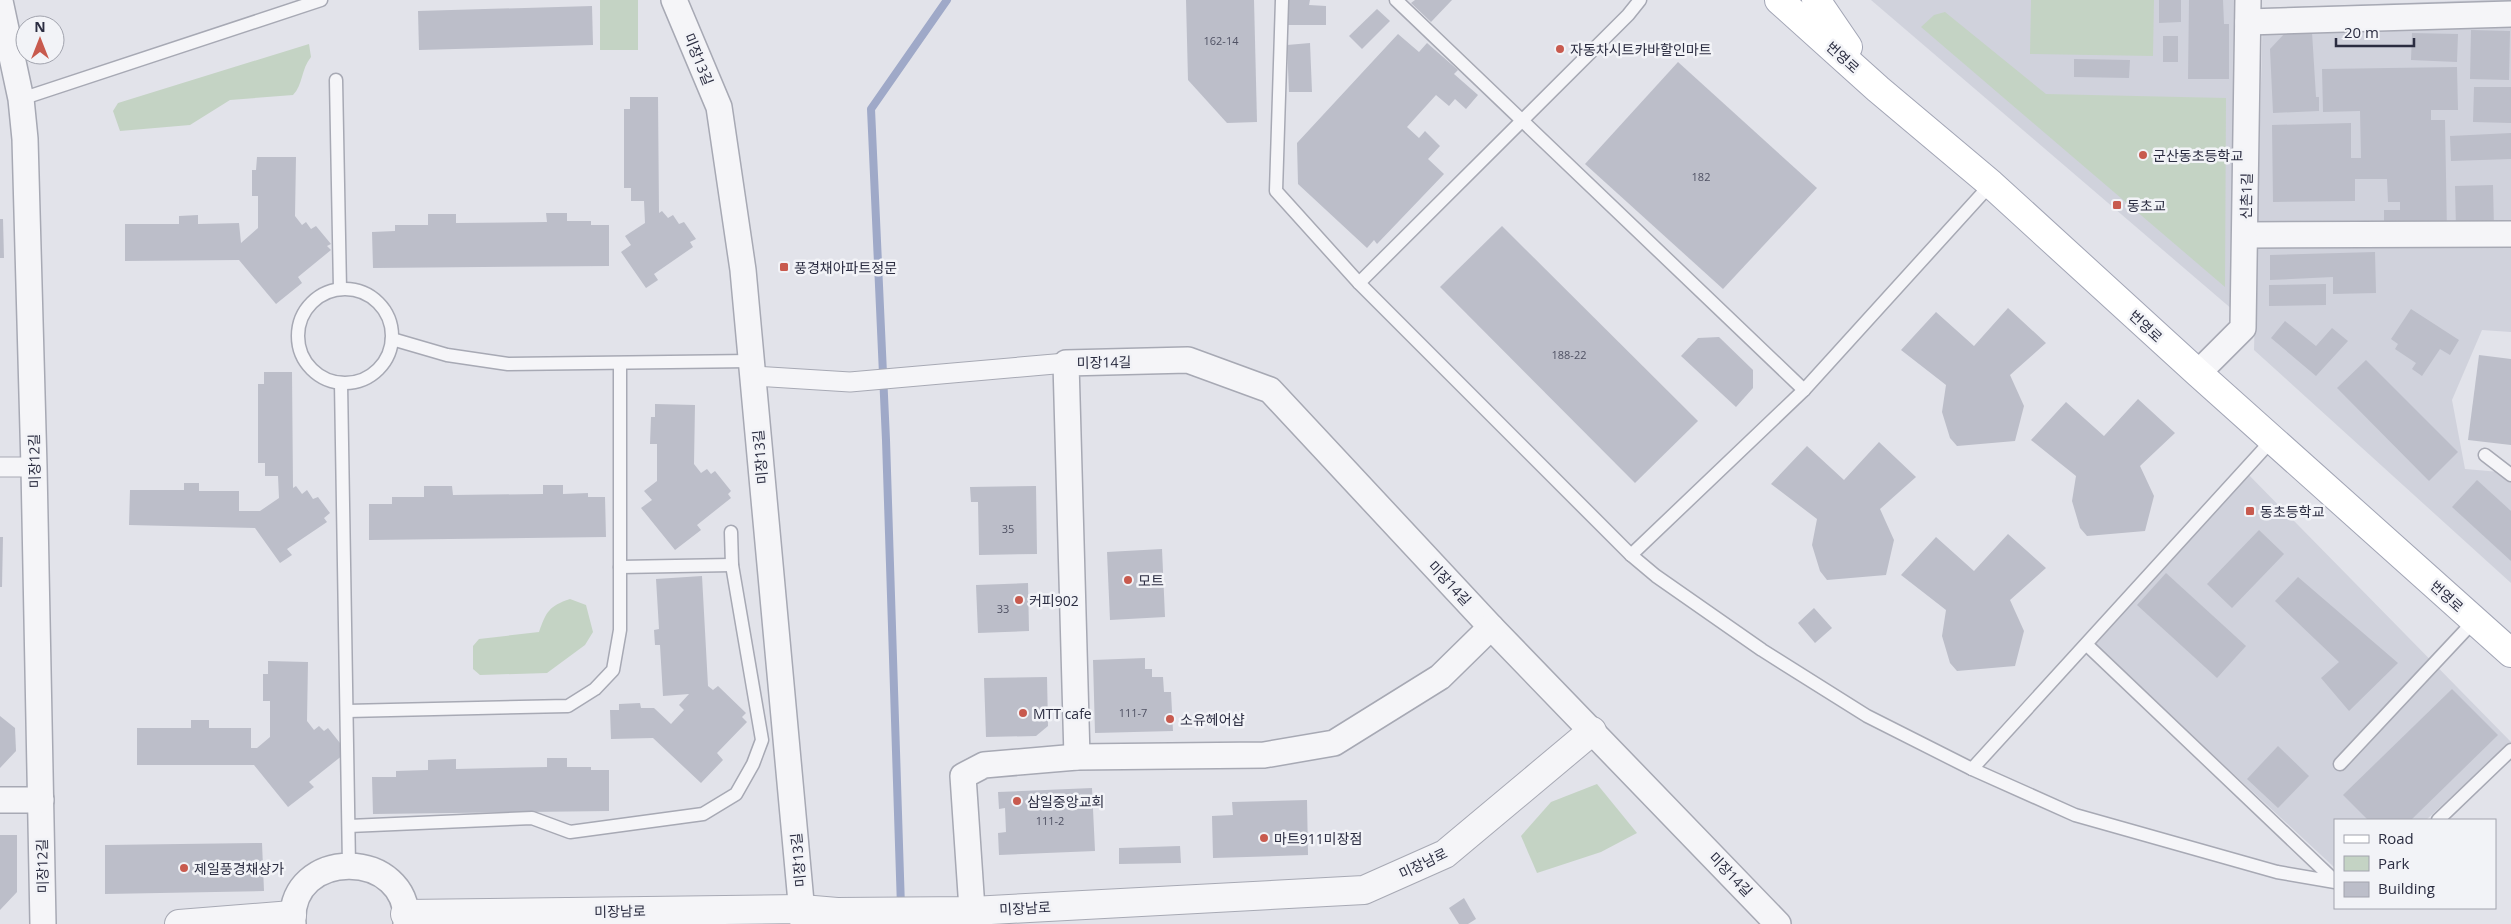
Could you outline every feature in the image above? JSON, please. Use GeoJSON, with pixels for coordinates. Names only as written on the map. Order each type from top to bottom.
{"type":"FeatureCollection","features":[{"type":"Feature","properties":{"kind":"main road","name":"번영로"},"geometry":{"type":"LineString","coordinates":[[1779,0],[1878,89],[1991,184],[2511,654]]}},
{"type":"Feature","properties":{"kind":"main road"},"geometry":{"type":"LineString","coordinates":[[1816,0],[1878,89]]}},
{"type":"Feature","properties":{"kind":"street","name":"미장13길"},"geometry":{"type":"LineString","coordinates":[[674,0],[719,108],[743,270],[803,917]]}},
{"type":"Feature","properties":{"kind":"street","name":"미장12길"},"geometry":{"type":"LineString","coordinates":[[0,1],[10,100],[25,139],[43,924]]}},
{"type":"Feature","properties":{"kind":"street"},"geometry":{"type":"LineString","coordinates":[[2248,11],[2511,14]]}},
{"type":"Feature","properties":{"kind":"street","name":"신촌1길"},"geometry":{"type":"LineString","coordinates":[[2198,373],[2243,328],[2246,235],[2248,11]]}},
{"type":"Feature","properties":{"kind":"street"},"geometry":{"type":"LineString","coordinates":[[2246,235],[2511,234]]}},
{"type":"Feature","properties":{"kind":"street","name":"미장14길"},"geometry":{"type":"LineString","coordinates":[[1066,363],[1188,360],[1270,390],[1491,627],[1778,924]]}},
{"type":"Feature","properties":{"kind":"street"},"geometry":{"type":"LineString","coordinates":[[752,369],[850,382],[1066,363],[1077,757]]}},
{"type":"Feature","properties":{"kind":"street"},"geometry":{"type":"LineString","coordinates":[[0,467],[34,467]]}},
{"type":"Feature","properties":{"kind":"street"},"geometry":{"type":"LineString","coordinates":[[972,918],[963,776],[984,765],[1077,757],[1264,756],[1334,743],[1440,677],[1491,627]]}},
{"type":"Feature","properties":{"kind":"street","name":"미장남로"},"geometry":{"type":"LineString","coordinates":[[406,919],[803,917],[837,912],[934,911],[972,918],[1364,890],[1445,854],[1592,732]]}},
{"type":"Feature","properties":{"kind":"street"},"geometry":{"type":"LineString","coordinates":[[0,800],[40,800]]}},
{"type":"Feature","properties":{"kind":"street"},"geometry":{"type":"LineString","coordinates":[[179,924],[293,920],[294,904],[304,886],[319,873],[337,866],[360,866],[379,872],[394,886],[403,902],[406,919]]}},
{"type":"Feature","properties":{"kind":"lane"},"geometry":{"type":"LineString","coordinates":[[10,100],[320,0]]}},
{"type":"Feature","properties":{"kind":"lane"},"geometry":{"type":"LineString","coordinates":[[1282,0],[1276,190],[1359,283],[1631,555],[1656,576],[1778,660],[1868,716],[1972,769],[2075,815],[2277,872],[2334,882]]}},
{"type":"Feature","properties":{"kind":"lane"},"geometry":{"type":"LineString","coordinates":[[1396,0],[1524,120],[1804,390]]}},
{"type":"Feature","properties":{"kind":"lane"},"geometry":{"type":"LineString","coordinates":[[1359,283],[1524,120],[1628,15],[1640,0]]}},
{"type":"Feature","properties":{"kind":"lane"},"geometry":{"type":"LineString","coordinates":[[336,80],[340,290]]}},
{"type":"Feature","properties":{"kind":"lane"},"geometry":{"type":"LineString","coordinates":[[1631,555],[1804,390],[1991,184]]}},
{"type":"Feature","properties":{"kind":"lane"},"geometry":{"type":"LineString","coordinates":[[340,290],[355,290],[370,296],[381,306],[389,320],[392,339],[390,350],[383,364],[371,375],[357,382],[341,383],[326,379],[313,371],[304,359],[298,345],[298,329],[307,308],[325,294],[340,290]]}},
{"type":"Feature","properties":{"kind":"lane"},"geometry":{"type":"LineString","coordinates":[[392,339],[447,356],[508,364],[620,364],[752,369]]}},
{"type":"Feature","properties":{"kind":"lane"},"geometry":{"type":"LineString","coordinates":[[347,710],[568,706],[595,689],[613,670],[620,630],[620,364]]}},
{"type":"Feature","properties":{"kind":"lane"},"geometry":{"type":"LineString","coordinates":[[341,383],[349,866]]}},
{"type":"Feature","properties":{"kind":"lane"},"geometry":{"type":"LineString","coordinates":[[1972,769],[2272,440]]}},
{"type":"Feature","properties":{"kind":"lane"},"geometry":{"type":"LineString","coordinates":[[2485,455],[2511,475]]}},
{"type":"Feature","properties":{"kind":"lane"},"geometry":{"type":"LineString","coordinates":[[349,826],[450,824],[498,818],[532,818],[570,832],[704,814],[736,794],[753,764],[762,740],[732,565],[731,532]]}},
{"type":"Feature","properties":{"kind":"lane"},"geometry":{"type":"LineString","coordinates":[[620,567],[732,565]]}},
{"type":"Feature","properties":{"kind":"lane"},"geometry":{"type":"LineString","coordinates":[[2340,764],[2474,620]]}},
{"type":"Feature","properties":{"kind":"lane"},"geometry":{"type":"LineString","coordinates":[[2086,644],[2334,881]]}},
{"type":"Feature","properties":{"kind":"lane"},"geometry":{"type":"LineString","coordinates":[[2439,819],[2511,750]]}},
{"type":"Feature","properties":{"kind":"shaded area","name":"군산동초등학교"},"geometry":{"type":"Polygon","coordinates":[[[1871,0],[2237,0],[2233,310],[1871,0]]]}},
{"type":"Feature","properties":{"kind":"shaded area"},"geometry":{"type":"Polygon","coordinates":[[[2511,0],[2511,332],[2482,330],[2452,400],[2465,469],[2511,473],[2511,583],[2254,350],[2263,8],[2511,0]]]}},
{"type":"Feature","properties":{"kind":"shaded area"},"geometry":{"type":"Polygon","coordinates":[[[2243,469],[2511,742],[2427,819],[2334,819],[2334,867],[2090,641],[2243,469]]]}},
{"type":"Feature","properties":{"kind":"green space"},"geometry":{"type":"Polygon","coordinates":[[[600,0],[638,0],[638,50],[600,50],[600,0]]]}},
{"type":"Feature","properties":{"kind":"green space"},"geometry":{"type":"Polygon","coordinates":[[[2031,0],[2154,0],[2153,56],[2030,54],[2031,0]]]}},
{"type":"Feature","properties":{"kind":"green space"},"geometry":{"type":"Polygon","coordinates":[[[1945,12],[2046,94],[2226,98],[2225,287],[1921,27],[1934,15],[1945,12]]]}},
{"type":"Feature","properties":{"kind":"green space"},"geometry":{"type":"Polygon","coordinates":[[[309,44],[311,57],[305,67],[299,87],[293,95],[230,100],[190,125],[120,131],[113,111],[118,103],[309,44]]]}},
{"type":"Feature","properties":{"kind":"green space"},"geometry":{"type":"Polygon","coordinates":[[[570,599],[586,605],[593,632],[585,645],[547,673],[480,675],[473,669],[473,646],[479,639],[539,632],[549,611],[557,604],[570,599]]]}},
{"type":"Feature","properties":{"kind":"green space"},"geometry":{"type":"Polygon","coordinates":[[[1597,784],[1637,833],[1601,852],[1537,873],[1521,836],[1551,802],[1597,784]]]}},
{"type":"Feature","properties":{"kind":"building"},"geometry":{"type":"Polygon","coordinates":[[[1186,0],[1254,0],[1257,122],[1227,123],[1188,80],[1186,0]]]}},
{"type":"Feature","properties":{"kind":"building"},"geometry":{"type":"Polygon","coordinates":[[[1287,0],[1310,0],[1309,5],[1326,6],[1326,25],[1286,25],[1287,0]]]}},
{"type":"Feature","properties":{"kind":"building"},"geometry":{"type":"Polygon","coordinates":[[[1415,0],[1452,0],[1431,22],[1411,3],[1415,0]]]}},
{"type":"Feature","properties":{"kind":"building"},"geometry":{"type":"Polygon","coordinates":[[[2159,0],[2181,0],[2181,22],[2159,23],[2159,0]]]}},
{"type":"Feature","properties":{"kind":"building"},"geometry":{"type":"Polygon","coordinates":[[[2189,0],[2223,0],[2224,24],[2229,24],[2229,79],[2188,79],[2189,0]]]}},
{"type":"Feature","properties":{"kind":"building"},"geometry":{"type":"Polygon","coordinates":[[[592,6],[593,45],[419,50],[418,11],[592,6]]]}},
{"type":"Feature","properties":{"kind":"building"},"geometry":{"type":"Polygon","coordinates":[[[1377,9],[1390,21],[1362,49],[1349,36],[1377,9]]]}},
{"type":"Feature","properties":{"kind":"building"},"geometry":{"type":"Polygon","coordinates":[[[2471,30],[2510,31],[2509,80],[2470,79],[2471,30]]]}},
{"type":"Feature","properties":{"kind":"building"},"geometry":{"type":"Polygon","coordinates":[[[2312,32],[2316,97],[2319,97],[2319,111],[2273,113],[2270,49],[2285,33],[2312,32]]]}},
{"type":"Feature","properties":{"kind":"building"},"geometry":{"type":"Polygon","coordinates":[[[2412,33],[2458,34],[2457,62],[2411,60],[2412,33]]]}},
{"type":"Feature","properties":{"kind":"building"},"geometry":{"type":"Polygon","coordinates":[[[1398,34],[1419,52],[1427,43],[1458,70],[1454,74],[1478,95],[1466,109],[1455,99],[1449,106],[1436,95],[1407,127],[1419,138],[1425,131],[1440,146],[1428,159],[1444,174],[1377,244],[1374,240],[1367,248],[1298,184],[1297,143],[1398,34]]]}},
{"type":"Feature","properties":{"kind":"building"},"geometry":{"type":"Polygon","coordinates":[[[2163,36],[2178,36],[2178,62],[2163,62],[2163,36]]]}},
{"type":"Feature","properties":{"kind":"building"},"geometry":{"type":"Polygon","coordinates":[[[1310,43],[1312,92],[1289,92],[1287,45],[1310,43]]]}},
{"type":"Feature","properties":{"kind":"building"},"geometry":{"type":"Polygon","coordinates":[[[2074,59],[2130,60],[2129,78],[2074,77],[2074,59]]]}},
{"type":"Feature","properties":{"kind":"building"},"geometry":{"type":"Polygon","coordinates":[[[1678,62],[1817,188],[1723,289],[1585,164],[1678,62]]]}},
{"type":"Feature","properties":{"kind":"building"},"geometry":{"type":"Polygon","coordinates":[[[2457,67],[2458,110],[2431,110],[2431,120],[2445,120],[2447,232],[2384,233],[2384,210],[2400,210],[2400,202],[2388,202],[2387,179],[2355,179],[2355,201],[2273,202],[2272,125],[2351,123],[2351,158],[2361,158],[2360,111],[2323,112],[2322,69],[2457,67]]]}},
{"type":"Feature","properties":{"kind":"building"},"geometry":{"type":"Polygon","coordinates":[[[2474,87],[2511,87],[2511,123],[2473,122],[2474,87]]]}},
{"type":"Feature","properties":{"kind":"building"},"geometry":{"type":"Polygon","coordinates":[[[630,97],[658,97],[659,213],[662,211],[668,218],[673,215],[679,224],[684,222],[696,239],[690,242],[693,247],[654,274],[658,280],[646,288],[621,252],[631,245],[625,236],[645,223],[644,201],[631,201],[631,188],[624,188],[624,109],[630,109],[630,97]]]}},
{"type":"Feature","properties":{"kind":"building"},"geometry":{"type":"Polygon","coordinates":[[[2511,133],[2511,159],[2451,161],[2450,136],[2511,133]]]}},
{"type":"Feature","properties":{"kind":"building"},"geometry":{"type":"Polygon","coordinates":[[[257,157],[296,157],[295,216],[302,225],[306,222],[311,229],[316,226],[331,244],[327,246],[331,250],[298,277],[302,283],[276,304],[239,260],[125,261],[125,224],[179,224],[179,216],[198,215],[198,224],[239,223],[241,243],[258,228],[258,196],[252,196],[252,170],[256,170],[257,157]]]}},
{"type":"Feature","properties":{"kind":"building"},"geometry":{"type":"Polygon","coordinates":[[[2493,185],[2494,227],[2456,228],[2455,186],[2493,185]]]}},
{"type":"Feature","properties":{"kind":"building"},"geometry":{"type":"Polygon","coordinates":[[[546,213],[567,213],[567,221],[591,221],[591,225],[609,225],[609,266],[373,268],[372,232],[395,231],[395,225],[428,225],[428,214],[456,214],[456,223],[547,222],[546,213]]]}},
{"type":"Feature","properties":{"kind":"building"},"geometry":{"type":"Polygon","coordinates":[[[0,219],[3,219],[4,258],[0,258],[0,219]]]}},
{"type":"Feature","properties":{"kind":"building"},"geometry":{"type":"Polygon","coordinates":[[[1502,226],[1698,421],[1635,483],[1440,287],[1502,226]]]}},
{"type":"Feature","properties":{"kind":"building"},"geometry":{"type":"Polygon","coordinates":[[[2375,252],[2376,293],[2333,294],[2333,277],[2270,280],[2270,255],[2375,252]]]}},
{"type":"Feature","properties":{"kind":"building"},"geometry":{"type":"Polygon","coordinates":[[[2326,284],[2326,305],[2269,306],[2269,285],[2326,284]]]}},
{"type":"Feature","properties":{"kind":"building"},"geometry":{"type":"Polygon","coordinates":[[[2008,308],[2046,343],[2010,375],[2024,406],[2015,441],[1957,446],[1950,438],[1942,412],[1946,385],[1901,350],[1936,312],[1974,346],[2008,308]]]}},
{"type":"Feature","properties":{"kind":"building"},"geometry":{"type":"Polygon","coordinates":[[[2411,309],[2459,340],[2450,355],[2440,349],[2422,376],[2412,369],[2416,363],[2395,349],[2398,344],[2391,339],[2411,309]]]}},
{"type":"Feature","properties":{"kind":"building"},"geometry":{"type":"Polygon","coordinates":[[[2285,321],[2316,346],[2332,328],[2348,341],[2316,376],[2271,338],[2285,321]]]}},
{"type":"Feature","properties":{"kind":"building"},"geometry":{"type":"Polygon","coordinates":[[[1719,337],[1753,370],[1753,388],[1736,407],[1681,356],[1698,338],[1719,337]]]}},
{"type":"Feature","properties":{"kind":"building"},"geometry":{"type":"Polygon","coordinates":[[[2479,355],[2511,359],[2511,445],[2468,440],[2479,355]]]}},
{"type":"Feature","properties":{"kind":"building"},"geometry":{"type":"Polygon","coordinates":[[[2366,360],[2458,452],[2429,481],[2337,388],[2366,360]]]}},
{"type":"Feature","properties":{"kind":"building"},"geometry":{"type":"Polygon","coordinates":[[[264,372],[292,372],[293,488],[296,486],[302,494],[307,490],[313,499],[318,497],[330,513],[324,518],[327,522],[287,549],[292,555],[280,563],[255,528],[129,525],[130,490],[184,490],[184,483],[199,483],[199,491],[239,491],[239,511],[260,511],[279,498],[278,476],[265,476],[265,463],[258,463],[258,384],[264,384],[264,372]]]}},
{"type":"Feature","properties":{"kind":"building"},"geometry":{"type":"Polygon","coordinates":[[[2138,399],[2175,433],[2140,466],[2154,496],[2145,531],[2087,536],[2080,528],[2072,501],[2076,476],[2031,440],[2066,402],[2104,436],[2138,399]]]}},
{"type":"Feature","properties":{"kind":"building"},"geometry":{"type":"Polygon","coordinates":[[[655,404],[695,405],[694,464],[701,473],[707,469],[711,474],[715,471],[731,491],[728,494],[731,498],[697,525],[701,530],[675,550],[641,508],[652,500],[644,491],[657,481],[657,444],[650,444],[651,417],[655,417],[655,404]]]}},
{"type":"Feature","properties":{"kind":"building"},"geometry":{"type":"Polygon","coordinates":[[[1879,442],[1916,477],[1880,509],[1894,540],[1886,575],[1827,580],[1820,571],[1812,545],[1817,519],[1771,484],[1807,446],[1844,480],[1879,442]]]}},
{"type":"Feature","properties":{"kind":"building"},"geometry":{"type":"Polygon","coordinates":[[[2477,480],[2511,511],[2511,561],[2452,507],[2477,480]]]}},
{"type":"Feature","properties":{"kind":"building"},"geometry":{"type":"Polygon","coordinates":[[[543,485],[563,485],[563,494],[588,493],[588,497],[605,497],[606,537],[369,540],[369,504],[392,504],[392,497],[424,497],[424,486],[452,486],[453,495],[543,494],[543,485]]]}},
{"type":"Feature","properties":{"kind":"building"},"geometry":{"type":"Polygon","coordinates":[[[1036,486],[1037,554],[979,555],[978,502],[971,502],[970,487],[1036,486]]]}},
{"type":"Feature","properties":{"kind":"building"},"geometry":{"type":"Polygon","coordinates":[[[2259,530],[2284,554],[2232,608],[2207,584],[2259,530]]]}},
{"type":"Feature","properties":{"kind":"building"},"geometry":{"type":"Polygon","coordinates":[[[2008,534],[2046,568],[2010,600],[2024,631],[2015,666],[1957,671],[1950,663],[1942,636],[1946,610],[1901,575],[1936,537],[1974,571],[2008,534]]]}},
{"type":"Feature","properties":{"kind":"building"},"geometry":{"type":"Polygon","coordinates":[[[0,537],[3,537],[2,587],[0,587],[0,537]]]}},
{"type":"Feature","properties":{"kind":"building"},"geometry":{"type":"Polygon","coordinates":[[[1162,549],[1165,617],[1110,620],[1107,552],[1162,549]]]}},
{"type":"Feature","properties":{"kind":"building"},"geometry":{"type":"Polygon","coordinates":[[[2166,573],[2246,646],[2217,678],[2137,605],[2166,573]]]}},
{"type":"Feature","properties":{"kind":"building"},"geometry":{"type":"Polygon","coordinates":[[[702,576],[708,686],[713,690],[718,686],[746,713],[742,717],[747,722],[717,753],[723,760],[701,783],[653,738],[611,739],[610,710],[619,710],[619,704],[640,703],[641,708],[654,708],[671,724],[684,710],[679,705],[689,694],[663,696],[660,645],[655,645],[654,630],[659,629],[656,579],[702,576]]]}},
{"type":"Feature","properties":{"kind":"building"},"geometry":{"type":"Polygon","coordinates":[[[2298,577],[2398,663],[2349,711],[2321,678],[2339,662],[2275,601],[2298,577]]]}},
{"type":"Feature","properties":{"kind":"building"},"geometry":{"type":"Polygon","coordinates":[[[1028,583],[1029,631],[978,633],[976,585],[1028,583]]]}},
{"type":"Feature","properties":{"kind":"building"},"geometry":{"type":"Polygon","coordinates":[[[1814,608],[1832,628],[1815,643],[1798,623],[1814,608]]]}},
{"type":"Feature","properties":{"kind":"building"},"geometry":{"type":"Polygon","coordinates":[[[1145,658],[1145,669],[1152,669],[1152,677],[1163,677],[1164,692],[1171,692],[1173,731],[1095,733],[1093,660],[1145,658]]]}},
{"type":"Feature","properties":{"kind":"building"},"geometry":{"type":"Polygon","coordinates":[[[268,661],[308,662],[307,721],[314,730],[319,726],[324,731],[328,728],[344,748],[341,751],[343,755],[309,782],[314,787],[288,807],[254,765],[137,765],[137,728],[191,728],[191,720],[209,720],[209,728],[251,728],[251,748],[257,748],[270,737],[270,701],[263,701],[263,674],[268,674],[268,661]]]}},
{"type":"Feature","properties":{"kind":"building"},"geometry":{"type":"Polygon","coordinates":[[[1047,677],[1048,726],[1036,736],[986,737],[984,678],[1047,677]]]}},
{"type":"Feature","properties":{"kind":"building"},"geometry":{"type":"Polygon","coordinates":[[[2452,689],[2498,735],[2412,819],[2367,819],[2343,795],[2452,689]]]}},
{"type":"Feature","properties":{"kind":"building"},"geometry":{"type":"Polygon","coordinates":[[[0,716],[15,728],[16,751],[0,768],[0,716]]]}},
{"type":"Feature","properties":{"kind":"building"},"geometry":{"type":"Polygon","coordinates":[[[2278,746],[2309,776],[2278,808],[2247,779],[2278,746]]]}},
{"type":"Feature","properties":{"kind":"building"},"geometry":{"type":"Polygon","coordinates":[[[547,758],[567,758],[567,767],[591,767],[591,770],[609,770],[609,811],[373,814],[372,777],[396,777],[396,771],[428,770],[428,760],[456,759],[456,769],[547,767],[547,758]]]}},
{"type":"Feature","properties":{"kind":"building"},"geometry":{"type":"Polygon","coordinates":[[[1092,788],[1095,851],[999,855],[998,833],[1006,832],[1005,808],[999,809],[998,792],[1092,788]]]}},
{"type":"Feature","properties":{"kind":"building"},"geometry":{"type":"Polygon","coordinates":[[[1307,800],[1308,855],[1213,858],[1212,816],[1233,815],[1232,802],[1307,800]]]}},
{"type":"Feature","properties":{"kind":"building"},"geometry":{"type":"Polygon","coordinates":[[[0,835],[17,835],[17,892],[0,910],[0,835]]]}},
{"type":"Feature","properties":{"kind":"building","name":"제일풍경채상가"},"geometry":{"type":"Polygon","coordinates":[[[262,843],[264,891],[105,894],[105,845],[262,843]]]}},
{"type":"Feature","properties":{"kind":"building"},"geometry":{"type":"Polygon","coordinates":[[[1180,846],[1181,863],[1119,864],[1119,848],[1180,846]]]}},
{"type":"Feature","properties":{"kind":"building"},"geometry":{"type":"Polygon","coordinates":[[[1464,898],[1476,919],[1468,924],[1459,924],[1449,908],[1464,898]]]}},
{"type":"Feature","properties":{"kind":"waterway"},"geometry":{"type":"LineString","coordinates":[[901,907],[886,440],[871,109],[947,0]]}},
{"type":"Feature","properties":{"kind":"place","name":"자동차시트카바할인마트"},"geometry":{"type":"Point","coordinates":[1560,49]}},
{"type":"Feature","properties":{"kind":"place","name":"군산동초등학교"},"geometry":{"type":"Point","coordinates":[2143,155]}},
{"type":"Feature","properties":{"kind":"place","name":"동초교"},"geometry":{"type":"Point","coordinates":[2117,205]}},
{"type":"Feature","properties":{"kind":"place","name":"풍경채아파트정문"},"geometry":{"type":"Point","coordinates":[784,267]}},
{"type":"Feature","properties":{"kind":"place","name":"동초등학교"},"geometry":{"type":"Point","coordinates":[2250,511]}},
{"type":"Feature","properties":{"kind":"place","name":"모트"},"geometry":{"type":"Point","coordinates":[1128,580]}},
{"type":"Feature","properties":{"kind":"place","name":"커피902"},"geometry":{"type":"Point","coordinates":[1019,600]}},
{"type":"Feature","properties":{"kind":"place","name":"MTT cafe"},"geometry":{"type":"Point","coordinates":[1023,713]}},
{"type":"Feature","properties":{"kind":"place","name":"소유헤어샵"},"geometry":{"type":"Point","coordinates":[1170,719]}},
{"type":"Feature","properties":{"kind":"place","name":"삼일중앙교회"},"geometry":{"type":"Point","coordinates":[1017,801]}},
{"type":"Feature","properties":{"kind":"place","name":"마트911미장점"},"geometry":{"type":"Point","coordinates":[1264,838]}},
{"type":"Feature","properties":{"kind":"place","name":"제일풍경채상가"},"geometry":{"type":"Point","coordinates":[184,868]}}]}
